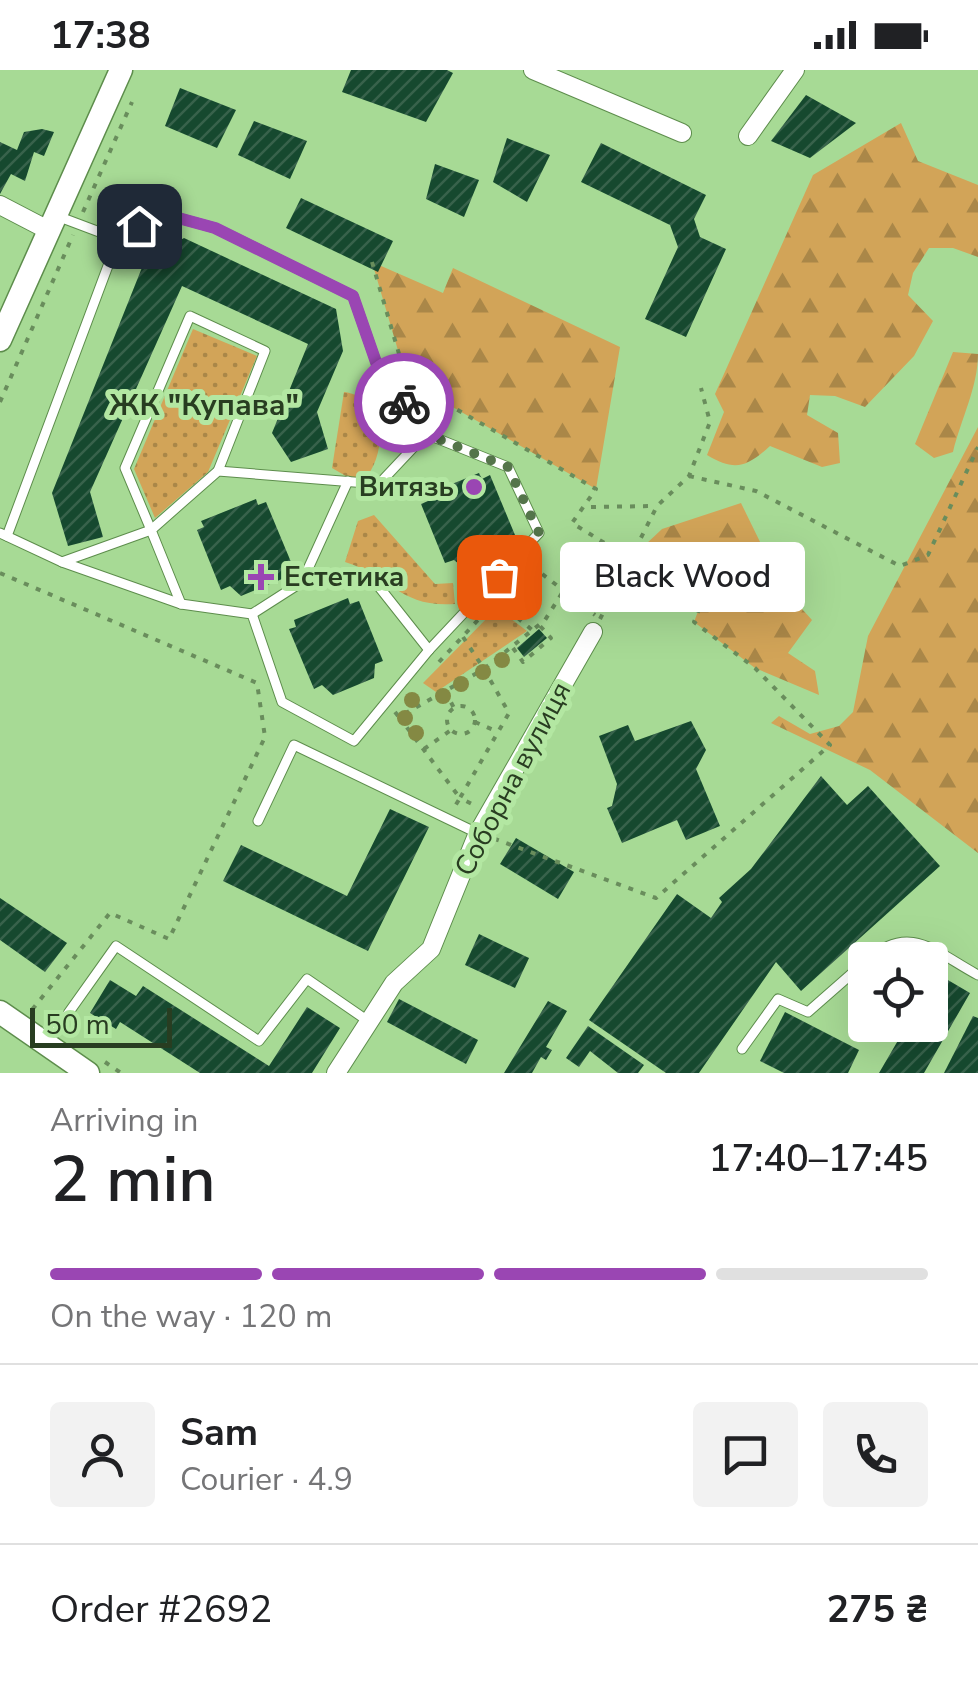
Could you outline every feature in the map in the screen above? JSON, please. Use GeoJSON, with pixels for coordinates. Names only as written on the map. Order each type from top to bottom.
{"type":"FeatureCollection","features":[{"type":"Feature","properties":{"kind":"street"},"geometry":{"type":"LineString","coordinates":[[0,340],[121,70]]}},
{"type":"Feature","properties":{"kind":"street"},"geometry":{"type":"LineString","coordinates":[[533,70],[682,133]]}},
{"type":"Feature","properties":{"kind":"street"},"geometry":{"type":"LineString","coordinates":[[748,136],[795,70]]}},
{"type":"Feature","properties":{"kind":"street"},"geometry":{"type":"LineString","coordinates":[[0,206],[51,223]]}},
{"type":"Feature","properties":{"kind":"street","name":"Соборна вулиця"},"geometry":{"type":"LineString","coordinates":[[336,1073],[394,983],[431,949],[478,833],[596,625]]}},
{"type":"Feature","properties":{"kind":"street"},"geometry":{"type":"LineString","coordinates":[[0,1012],[97,1068]]}},
{"type":"Feature","properties":{"kind":"lane"},"geometry":{"type":"LineString","coordinates":[[252,614],[282,702],[354,740],[430,650],[539,533],[508,467],[426,434],[377,365],[353,296],[215,228],[160,213],[118,239],[4,535],[62,562],[180,604],[252,614],[302,582],[372,578],[430,650]]}},
{"type":"Feature","properties":{"kind":"lane"},"geometry":{"type":"LineString","coordinates":[[51,223],[118,239]]}},
{"type":"Feature","properties":{"kind":"lane"},"geometry":{"type":"LineString","coordinates":[[62,562],[151,530],[218,472],[265,350],[190,316],[125,468],[151,530],[180,604]]}},
{"type":"Feature","properties":{"kind":"lane"},"geometry":{"type":"LineString","coordinates":[[218,472],[378,484],[426,434]]}},
{"type":"Feature","properties":{"kind":"lane"},"geometry":{"type":"LineString","coordinates":[[302,582],[348,481]]}},
{"type":"Feature","properties":{"kind":"lane"},"geometry":{"type":"LineString","coordinates":[[258,821],[294,745],[478,833]]}},
{"type":"Feature","properties":{"kind":"lane"},"geometry":{"type":"LineString","coordinates":[[57,1029],[116,946],[260,1041],[307,979],[369,1022]]}},
{"type":"Feature","properties":{"kind":"lane"},"geometry":{"type":"LineString","coordinates":[[948,960],[978,975]]}},
{"type":"Feature","properties":{"kind":"lane"},"geometry":{"type":"LineString","coordinates":[[742,1050],[778,999],[808,1012],[848,977]]}},
{"type":"Feature","properties":{"kind":"path"},"geometry":{"type":"LineString","coordinates":[[518,556],[564,590],[596,625],[658,506],[689,476],[710,422],[701,388]]}},
{"type":"Feature","properties":{"kind":"path"},"geometry":{"type":"LineString","coordinates":[[689,476],[756,491],[900,566],[928,556],[978,447]]}},
{"type":"Feature","properties":{"kind":"path"},"geometry":{"type":"LineString","coordinates":[[591,507],[658,506]]}},
{"type":"Feature","properties":{"kind":"path"},"geometry":{"type":"LineString","coordinates":[[428,674],[532,566]]}},
{"type":"Feature","properties":{"kind":"path"},"geometry":{"type":"LineString","coordinates":[[0,573],[257,682],[264,737],[168,939],[110,913],[31,1012],[57,1029]]}},
{"type":"Feature","properties":{"kind":"path"},"geometry":{"type":"LineString","coordinates":[[398,717],[514,648],[540,625],[564,590]]}},
{"type":"Feature","properties":{"kind":"path"},"geometry":{"type":"LineString","coordinates":[[498,601],[534,631]]}},
{"type":"Feature","properties":{"kind":"path"},"geometry":{"type":"LineString","coordinates":[[514,648],[522,662],[551,638],[540,625]]}},
{"type":"Feature","properties":{"kind":"path"},"geometry":{"type":"LineString","coordinates":[[447,818],[509,712],[463,637]]}},
{"type":"Feature","properties":{"kind":"path"},"geometry":{"type":"LineString","coordinates":[[445,691],[454,708]]}},
{"type":"Feature","properties":{"kind":"path"},"geometry":{"type":"LineString","coordinates":[[387,702],[460,798]]}},
{"type":"Feature","properties":{"kind":"path"},"geometry":{"type":"LineString","coordinates":[[454,708],[470,709],[475,722],[498,732]]}},
{"type":"Feature","properties":{"kind":"path"},"geometry":{"type":"LineString","coordinates":[[451,730],[447,718],[454,708]]}},
{"type":"Feature","properties":{"kind":"path"},"geometry":{"type":"LineString","coordinates":[[451,730],[464,734],[475,722]]}},
{"type":"Feature","properties":{"kind":"path"},"geometry":{"type":"LineString","coordinates":[[424,750],[451,730]]}},
{"type":"Feature","properties":{"kind":"path"},"geometry":{"type":"LineString","coordinates":[[97,1068],[122,1073]]}},
{"type":"Feature","properties":{"kind":"green space"},"geometry":{"type":"Polygon","coordinates":[[[901,123],[918,161],[978,185],[978,257],[953,248],[929,248],[913,273],[908,295],[933,321],[914,356],[865,407],[835,396],[810,395],[807,415],[838,433],[840,463],[822,467],[770,446],[740,465],[725,464],[707,455],[724,412],[715,394],[813,175],[901,123]]]}},
{"type":"Feature","properties":{"kind":"green space"},"geometry":{"type":"Polygon","coordinates":[[[372,262],[443,293],[453,268],[620,347],[596,489],[407,381],[372,262]]]}},
{"type":"Feature","properties":{"kind":"green space"},"geometry":{"type":"Polygon","coordinates":[[[193,329],[257,356],[208,472],[155,518],[134,469],[193,329]]]}},
{"type":"Feature","properties":{"kind":"green space"},"geometry":{"type":"Polygon","coordinates":[[[953,352],[978,354],[975,379],[953,452],[934,458],[915,444],[953,352]]]}},
{"type":"Feature","properties":{"kind":"green space"},"geometry":{"type":"Polygon","coordinates":[[[344,392],[367,403],[380,437],[368,475],[351,479],[332,468],[344,392]]]}},
{"type":"Feature","properties":{"kind":"green space"},"geometry":{"type":"Polygon","coordinates":[[[978,427],[978,853],[870,770],[771,723],[779,716],[810,734],[839,726],[853,712],[868,636],[978,427]]]}},
{"type":"Feature","properties":{"kind":"green space"},"geometry":{"type":"Polygon","coordinates":[[[741,503],[782,587],[812,620],[788,653],[815,671],[819,695],[755,668],[694,622],[706,590],[686,593],[628,561],[662,529],[741,503]]]}},
{"type":"Feature","properties":{"kind":"green space"},"geometry":{"type":"Polygon","coordinates":[[[374,515],[435,584],[453,583],[455,604],[421,601],[345,562],[358,521],[374,515]]]}},
{"type":"Feature","properties":{"kind":"green space"},"geometry":{"type":"Polygon","coordinates":[[[497,608],[527,631],[436,692],[423,683],[497,608]]]}},
{"type":"Feature","properties":{"kind":"building"},"geometry":{"type":"Polygon","coordinates":[[[351,70],[453,73],[426,122],[342,92],[351,70]]]}},
{"type":"Feature","properties":{"kind":"building"},"geometry":{"type":"Polygon","coordinates":[[[180,88],[236,110],[217,148],[165,126],[180,88]]]}},
{"type":"Feature","properties":{"kind":"building"},"geometry":{"type":"Polygon","coordinates":[[[806,95],[856,123],[810,158],[771,141],[806,95]]]}},
{"type":"Feature","properties":{"kind":"building"},"geometry":{"type":"Polygon","coordinates":[[[254,121],[307,141],[290,179],[238,155],[254,121]]]}},
{"type":"Feature","properties":{"kind":"building"},"geometry":{"type":"Polygon","coordinates":[[[24,132],[54,132],[44,156],[34,152],[25,181],[11,174],[0,194],[0,142],[17,150],[24,132]]]}},
{"type":"Feature","properties":{"kind":"building"},"geometry":{"type":"Polygon","coordinates":[[[507,138],[550,155],[527,202],[493,182],[507,138]]]}},
{"type":"Feature","properties":{"kind":"building"},"geometry":{"type":"Polygon","coordinates":[[[601,143],[706,195],[694,219],[700,237],[726,249],[686,337],[645,319],[678,247],[670,225],[581,182],[601,143]]]}},
{"type":"Feature","properties":{"kind":"building"},"geometry":{"type":"Polygon","coordinates":[[[435,164],[479,180],[464,217],[426,199],[435,164]]]}},
{"type":"Feature","properties":{"kind":"building"},"geometry":{"type":"Polygon","coordinates":[[[301,198],[393,241],[378,272],[286,228],[301,198]]]}},
{"type":"Feature","properties":{"kind":"building"},"geometry":{"type":"Polygon","coordinates":[[[184,238],[336,309],[343,351],[317,412],[328,449],[291,462],[272,433],[308,344],[182,286],[90,492],[103,537],[68,546],[52,493],[145,260],[184,238]]]}},
{"type":"Feature","properties":{"kind":"building"},"geometry":{"type":"Polygon","coordinates":[[[479,473],[482,479],[490,475],[515,535],[507,538],[506,553],[465,569],[454,560],[445,563],[421,504],[428,501],[425,495],[479,473]]]}},
{"type":"Feature","properties":{"kind":"building"},"geometry":{"type":"Polygon","coordinates":[[[256,499],[258,505],[266,502],[291,562],[283,565],[282,579],[241,596],[230,586],[221,590],[197,530],[204,527],[201,521],[256,499]]]}},
{"type":"Feature","properties":{"kind":"building"},"geometry":{"type":"Polygon","coordinates":[[[348,598],[350,604],[359,601],[383,661],[375,664],[374,678],[333,695],[322,685],[314,689],[289,629],[296,627],[294,620],[348,598]]]}},
{"type":"Feature","properties":{"kind":"building"},"geometry":{"type":"Polygon","coordinates":[[[539,629],[547,638],[524,657],[517,648],[539,629]]]}},
{"type":"Feature","properties":{"kind":"building"},"geometry":{"type":"Polygon","coordinates":[[[691,721],[706,750],[696,769],[720,826],[686,840],[677,820],[622,843],[607,808],[612,806],[617,784],[599,736],[628,725],[635,741],[691,721]]]}},
{"type":"Feature","properties":{"kind":"building"},"geometry":{"type":"Polygon","coordinates":[[[821,776],[847,805],[868,786],[940,866],[855,942],[848,942],[848,949],[801,991],[776,962],[699,1073],[666,1073],[589,1020],[677,894],[711,918],[722,902],[719,898],[751,869],[821,776]]]}},
{"type":"Feature","properties":{"kind":"building"},"geometry":{"type":"Polygon","coordinates":[[[390,809],[429,827],[368,951],[223,881],[241,845],[347,896],[390,809]]]}},
{"type":"Feature","properties":{"kind":"building"},"geometry":{"type":"Polygon","coordinates":[[[516,838],[574,872],[558,899],[500,864],[516,838]]]}},
{"type":"Feature","properties":{"kind":"building"},"geometry":{"type":"Polygon","coordinates":[[[0,898],[67,943],[45,972],[0,940],[0,898]]]}},
{"type":"Feature","properties":{"kind":"building"},"geometry":{"type":"Polygon","coordinates":[[[479,934],[529,958],[515,988],[465,965],[479,934]]]}},
{"type":"Feature","properties":{"kind":"building"},"geometry":{"type":"Polygon","coordinates":[[[110,980],[136,996],[143,986],[269,1066],[307,1007],[340,1028],[312,1073],[200,1073],[120,1022],[116,1029],[90,1013],[110,980]]]}},
{"type":"Feature","properties":{"kind":"building"},"geometry":{"type":"Polygon","coordinates":[[[948,980],[970,993],[948,1031],[948,980]]]}},
{"type":"Feature","properties":{"kind":"building"},"geometry":{"type":"Polygon","coordinates":[[[399,999],[478,1040],[466,1064],[387,1022],[399,999]]]}},
{"type":"Feature","properties":{"kind":"building"},"geometry":{"type":"Polygon","coordinates":[[[548,1001],[567,1011],[546,1047],[552,1050],[546,1060],[541,1057],[532,1073],[504,1073],[548,1001]]]}},
{"type":"Feature","properties":{"kind":"building"},"geometry":{"type":"Polygon","coordinates":[[[785,1012],[859,1050],[848,1073],[784,1073],[760,1061],[785,1012]]]}},
{"type":"Feature","properties":{"kind":"building"},"geometry":{"type":"Polygon","coordinates":[[[973,1016],[978,1018],[978,1073],[944,1073],[973,1016]]]}},
{"type":"Feature","properties":{"kind":"building"},"geometry":{"type":"Polygon","coordinates":[[[588,1026],[644,1065],[638,1073],[618,1073],[590,1051],[579,1067],[566,1058],[588,1026]]]}},
{"type":"Feature","properties":{"kind":"building"},"geometry":{"type":"Polygon","coordinates":[[[897,1042],[942,1042],[924,1073],[879,1073],[897,1042]]]}},
{"type":"Feature","properties":{"kind":"way so far"},"geometry":{"type":"LineString","coordinates":[[404,403],[426,434],[508,467],[539,533],[499,577]]}},
{"type":"Feature","properties":{"kind":"place","name":"Витязь"},"geometry":{"type":"Point","coordinates":[474,487]}},
{"type":"Feature","properties":{"kind":"place","name":"Естетика"},"geometry":{"type":"Point","coordinates":[261,577]}},
{"type":"Feature","properties":{"kind":"place","name":"Black Wood"},"geometry":{"type":"Point","coordinates":[499,577]}},
{"type":"Feature","properties":{"kind":"district","name":"ЖК \"Купава\""},"geometry":{"type":"Point","coordinates":[204,405]}},
{"type":"Feature","properties":{"kind":"route"},"geometry":{"type":"LineString","coordinates":[[139,226],[160,213],[215,228],[353,296],[377,365],[404,403]]}}]}
